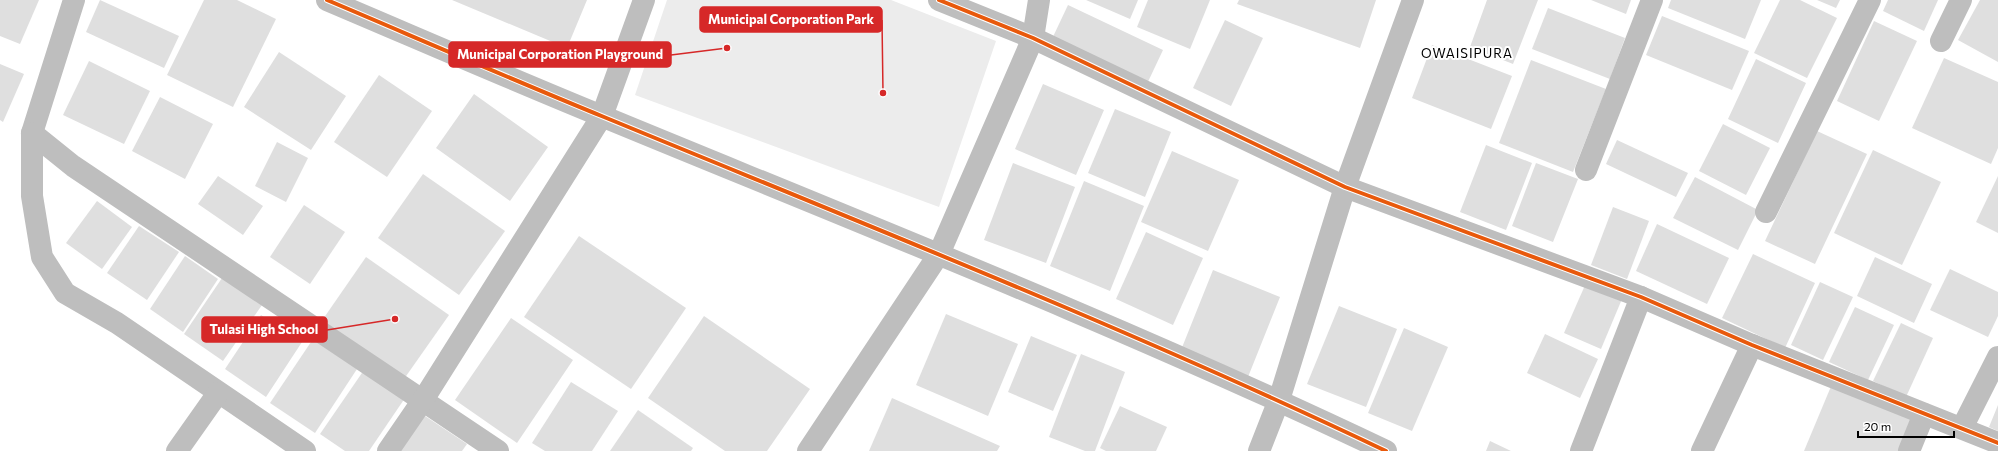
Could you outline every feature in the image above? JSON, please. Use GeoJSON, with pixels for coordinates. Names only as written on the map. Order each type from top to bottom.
{"type":"FeatureCollection","features":[{"type":"Feature","properties":{"kind":"street"},"geometry":{"type":"LineString","coordinates":[[74,0],[32,132],[32,196],[42,257],[65,293],[117,323],[305,451]]}},
{"type":"Feature","properties":{"kind":"street"},"geometry":{"type":"LineString","coordinates":[[327,0],[602,116],[939,254],[1279,400],[1386,451]]}},
{"type":"Feature","properties":{"kind":"street"},"geometry":{"type":"LineString","coordinates":[[388,451],[423,400],[602,116],[644,0]]}},
{"type":"Feature","properties":{"kind":"street"},"geometry":{"type":"LineString","coordinates":[[939,0],[1033,38],[1345,187],[1641,298],[1752,345],[1998,443]]}},
{"type":"Feature","properties":{"kind":"street"},"geometry":{"type":"LineString","coordinates":[[808,451],[939,254],[1033,38],[1039,0]]}},
{"type":"Feature","properties":{"kind":"street"},"geometry":{"type":"LineString","coordinates":[[1259,451],[1279,400],[1345,187],[1413,0]]}},
{"type":"Feature","properties":{"kind":"street"},"geometry":{"type":"LineString","coordinates":[[1586,170],[1652,0]]}},
{"type":"Feature","properties":{"kind":"street"},"geometry":{"type":"LineString","coordinates":[[1766,212],[1870,0]]}},
{"type":"Feature","properties":{"kind":"street"},"geometry":{"type":"LineString","coordinates":[[1941,41],[1961,0]]}},
{"type":"Feature","properties":{"kind":"street"},"geometry":{"type":"LineString","coordinates":[[32,132],[73,166],[498,451]]}},
{"type":"Feature","properties":{"kind":"street"},"geometry":{"type":"LineString","coordinates":[[1581,451],[1641,298]]}},
{"type":"Feature","properties":{"kind":"street"},"geometry":{"type":"LineString","coordinates":[[1702,451],[1752,345]]}},
{"type":"Feature","properties":{"kind":"street"},"geometry":{"type":"LineString","coordinates":[[1962,428],[1998,357]]}},
{"type":"Feature","properties":{"kind":"street"},"geometry":{"type":"LineString","coordinates":[[177,451],[218,393]]}},
{"type":"Feature","properties":{"kind":"street"},"geometry":{"type":"LineString","coordinates":[[1909,451],[1924,414]]}},
{"type":"Feature","properties":{"kind":"shaded area"},"geometry":{"type":"Polygon","coordinates":[[[667,0],[891,0],[996,41],[939,207],[635,95],[667,0]]]}},
{"type":"Feature","properties":{"kind":"building"},"geometry":{"type":"Polygon","coordinates":[[[0,0],[39,0],[20,44],[0,36],[0,0]]]}},
{"type":"Feature","properties":{"kind":"building"},"geometry":{"type":"Polygon","coordinates":[[[100,0],[179,36],[164,68],[86,32],[100,0]]]}},
{"type":"Feature","properties":{"kind":"building"},"geometry":{"type":"Polygon","coordinates":[[[204,0],[237,0],[276,19],[233,107],[167,75],[204,0]]]}},
{"type":"Feature","properties":{"kind":"building"},"geometry":{"type":"Polygon","coordinates":[[[452,0],[587,0],[567,48],[452,0]]]}},
{"type":"Feature","properties":{"kind":"building"},"geometry":{"type":"Polygon","coordinates":[[[1086,0],[1138,0],[1130,19],[1086,0]]]}},
{"type":"Feature","properties":{"kind":"building"},"geometry":{"type":"Polygon","coordinates":[[[1148,0],[1210,0],[1190,49],[1137,27],[1148,0]]]}},
{"type":"Feature","properties":{"kind":"building"},"geometry":{"type":"Polygon","coordinates":[[[1239,0],[1376,0],[1360,48],[1237,4],[1239,0]]]}},
{"type":"Feature","properties":{"kind":"building"},"geometry":{"type":"Polygon","coordinates":[[[1487,0],[1538,0],[1513,64],[1470,47],[1487,0]]]}},
{"type":"Feature","properties":{"kind":"building"},"geometry":{"type":"Polygon","coordinates":[[[1591,0],[1631,0],[1626,14],[1591,0]]]}},
{"type":"Feature","properties":{"kind":"building"},"geometry":{"type":"Polygon","coordinates":[[[1671,0],[1761,0],[1745,39],[1668,8],[1671,0]]]}},
{"type":"Feature","properties":{"kind":"building"},"geometry":{"type":"Polygon","coordinates":[[[1780,0],[1800,0],[1837,18],[1807,78],[1754,53],[1780,0]]]}},
{"type":"Feature","properties":{"kind":"building"},"geometry":{"type":"Polygon","coordinates":[[[1817,0],[1840,0],[1836,8],[1817,0]]]}},
{"type":"Feature","properties":{"kind":"building"},"geometry":{"type":"Polygon","coordinates":[[[1888,0],[1938,0],[1924,31],[1883,11],[1888,0]]]}},
{"type":"Feature","properties":{"kind":"building"},"geometry":{"type":"Polygon","coordinates":[[[1980,0],[1998,0],[1998,62],[1958,40],[1980,0]]]}},
{"type":"Feature","properties":{"kind":"building"},"geometry":{"type":"Polygon","coordinates":[[[1068,5],[1163,50],[1146,86],[1051,41],[1068,5]]]}},
{"type":"Feature","properties":{"kind":"building"},"geometry":{"type":"Polygon","coordinates":[[[1548,8],[1625,38],[1610,79],[1532,49],[1548,8]]]}},
{"type":"Feature","properties":{"kind":"building"},"geometry":{"type":"Polygon","coordinates":[[[1662,16],[1749,51],[1732,90],[1646,55],[1662,16]]]}},
{"type":"Feature","properties":{"kind":"building"},"geometry":{"type":"Polygon","coordinates":[[[1225,20],[1263,38],[1231,106],[1193,88],[1225,20]]]}},
{"type":"Feature","properties":{"kind":"building"},"geometry":{"type":"Polygon","coordinates":[[[1874,21],[1917,41],[1879,121],[1837,101],[1874,21]]]}},
{"type":"Feature","properties":{"kind":"building"},"geometry":{"type":"Polygon","coordinates":[[[1432,45],[1512,76],[1491,129],[1412,98],[1432,45]]]}},
{"type":"Feature","properties":{"kind":"building"},"geometry":{"type":"Polygon","coordinates":[[[279,52],[346,96],[311,150],[244,107],[279,52]]]}},
{"type":"Feature","properties":{"kind":"building"},"geometry":{"type":"Polygon","coordinates":[[[1944,58],[1998,82],[1998,148],[1991,164],[1912,128],[1944,58]]]}},
{"type":"Feature","properties":{"kind":"building"},"geometry":{"type":"Polygon","coordinates":[[[1756,59],[1806,83],[1778,143],[1728,119],[1756,59]]]}},
{"type":"Feature","properties":{"kind":"building"},"geometry":{"type":"Polygon","coordinates":[[[1531,60],[1606,89],[1573,172],[1499,143],[1531,60]]]}},
{"type":"Feature","properties":{"kind":"building"},"geometry":{"type":"Polygon","coordinates":[[[89,61],[150,91],[124,144],[63,115],[89,61]]]}},
{"type":"Feature","properties":{"kind":"building"},"geometry":{"type":"Polygon","coordinates":[[[0,64],[24,74],[3,122],[0,120],[0,64]]]}},
{"type":"Feature","properties":{"kind":"building"},"geometry":{"type":"Polygon","coordinates":[[[379,75],[432,111],[387,177],[334,142],[379,75]]]}},
{"type":"Feature","properties":{"kind":"building"},"geometry":{"type":"Polygon","coordinates":[[[1043,84],[1104,110],[1076,175],[1015,149],[1043,84]]]}},
{"type":"Feature","properties":{"kind":"building"},"geometry":{"type":"Polygon","coordinates":[[[474,94],[548,147],[510,201],[436,148],[474,94]]]}},
{"type":"Feature","properties":{"kind":"building"},"geometry":{"type":"Polygon","coordinates":[[[160,97],[213,124],[185,179],[132,151],[160,97]]]}},
{"type":"Feature","properties":{"kind":"building"},"geometry":{"type":"Polygon","coordinates":[[[1115,109],[1171,132],[1145,197],[1088,173],[1115,109]]]}},
{"type":"Feature","properties":{"kind":"building"},"geometry":{"type":"Polygon","coordinates":[[[1723,124],[1770,148],[1746,195],[1699,171],[1723,124]]]}},
{"type":"Feature","properties":{"kind":"building"},"geometry":{"type":"Polygon","coordinates":[[[1817,131],[1867,154],[1815,264],[1765,241],[1817,131]]]}},
{"type":"Feature","properties":{"kind":"building"},"geometry":{"type":"Polygon","coordinates":[[[1617,140],[1688,173],[1676,197],[1606,164],[1617,140]]]}},
{"type":"Feature","properties":{"kind":"building"},"geometry":{"type":"Polygon","coordinates":[[[277,142],[308,158],[286,202],[255,186],[277,142]]]}},
{"type":"Feature","properties":{"kind":"building"},"geometry":{"type":"Polygon","coordinates":[[[1486,145],[1532,163],[1506,230],[1460,212],[1486,145]]]}},
{"type":"Feature","properties":{"kind":"building"},"geometry":{"type":"Polygon","coordinates":[[[1873,150],[1941,182],[1902,265],[1834,233],[1873,150]]]}},
{"type":"Feature","properties":{"kind":"building"},"geometry":{"type":"Polygon","coordinates":[[[1172,151],[1239,180],[1208,251],[1141,222],[1172,151]]]}},
{"type":"Feature","properties":{"kind":"building"},"geometry":{"type":"Polygon","coordinates":[[[1013,163],[1075,187],[1046,263],[984,240],[1013,163]]]}},
{"type":"Feature","properties":{"kind":"building"},"geometry":{"type":"Polygon","coordinates":[[[1536,163],[1578,179],[1553,242],[1512,226],[1536,163]]]}},
{"type":"Feature","properties":{"kind":"building"},"geometry":{"type":"Polygon","coordinates":[[[423,174],[505,231],[459,295],[378,238],[423,174]]]}},
{"type":"Feature","properties":{"kind":"building"},"geometry":{"type":"Polygon","coordinates":[[[218,176],[263,206],[243,235],[198,204],[218,176]]]}},
{"type":"Feature","properties":{"kind":"building"},"geometry":{"type":"Polygon","coordinates":[[[1998,176],[1998,233],[1976,222],[1998,176]]]}},
{"type":"Feature","properties":{"kind":"building"},"geometry":{"type":"Polygon","coordinates":[[[1695,177],[1758,210],[1738,250],[1673,218],[1695,177]]]}},
{"type":"Feature","properties":{"kind":"building"},"geometry":{"type":"Polygon","coordinates":[[[1084,181],[1144,206],[1110,291],[1050,266],[1084,181]]]}},
{"type":"Feature","properties":{"kind":"building"},"geometry":{"type":"Polygon","coordinates":[[[97,201],[132,227],[102,269],[66,243],[97,201]]]}},
{"type":"Feature","properties":{"kind":"building"},"geometry":{"type":"Polygon","coordinates":[[[304,205],[345,232],[310,284],[270,257],[304,205]]]}},
{"type":"Feature","properties":{"kind":"building"},"geometry":{"type":"Polygon","coordinates":[[[1613,207],[1649,221],[1627,279],[1591,265],[1613,207]]]}},
{"type":"Feature","properties":{"kind":"building"},"geometry":{"type":"Polygon","coordinates":[[[1657,224],[1729,258],[1707,304],[1636,271],[1657,224]]]}},
{"type":"Feature","properties":{"kind":"building"},"geometry":{"type":"Polygon","coordinates":[[[139,226],[179,252],[147,300],[107,273],[139,226]]]}},
{"type":"Feature","properties":{"kind":"building"},"geometry":{"type":"Polygon","coordinates":[[[1146,232],[1203,258],[1173,325],[1116,299],[1146,232]]]}},
{"type":"Feature","properties":{"kind":"building"},"geometry":{"type":"Polygon","coordinates":[[[579,236],[686,308],[631,389],[524,317],[579,236]]]}},
{"type":"Feature","properties":{"kind":"building"},"geometry":{"type":"Polygon","coordinates":[[[1753,254],[1815,283],[1785,348],[1722,318],[1753,254]]]}},
{"type":"Feature","properties":{"kind":"building"},"geometry":{"type":"Polygon","coordinates":[[[185,256],[218,279],[183,332],[150,309],[185,256]]]}},
{"type":"Feature","properties":{"kind":"building"},"geometry":{"type":"Polygon","coordinates":[[[366,257],[449,315],[404,379],[321,322],[366,257]]]}},
{"type":"Feature","properties":{"kind":"building"},"geometry":{"type":"Polygon","coordinates":[[[1875,257],[1932,284],[1914,323],[1857,296],[1875,257]]]}},
{"type":"Feature","properties":{"kind":"building"},"geometry":{"type":"Polygon","coordinates":[[[1950,269],[1998,292],[1998,316],[1988,337],[1930,310],[1950,269]]]}},
{"type":"Feature","properties":{"kind":"building"},"geometry":{"type":"Polygon","coordinates":[[[1213,270],[1280,297],[1248,377],[1181,350],[1213,270]]]}},
{"type":"Feature","properties":{"kind":"building"},"geometry":{"type":"Polygon","coordinates":[[[222,278],[262,305],[223,361],[184,334],[222,278]]]}},
{"type":"Feature","properties":{"kind":"building"},"geometry":{"type":"Polygon","coordinates":[[[1820,282],[1853,297],[1823,360],[1791,345],[1820,282]]]}},
{"type":"Feature","properties":{"kind":"building"},"geometry":{"type":"Polygon","coordinates":[[[1586,283],[1622,299],[1601,349],[1564,333],[1586,283]]]}},
{"type":"Feature","properties":{"kind":"building"},"geometry":{"type":"Polygon","coordinates":[[[1339,306],[1397,329],[1366,407],[1307,384],[1339,306]]]}},
{"type":"Feature","properties":{"kind":"building"},"geometry":{"type":"Polygon","coordinates":[[[1855,307],[1894,325],[1868,380],[1829,362],[1855,307]]]}},
{"type":"Feature","properties":{"kind":"building"},"geometry":{"type":"Polygon","coordinates":[[[946,314],[1018,344],[988,416],[916,385],[946,314]]]}},
{"type":"Feature","properties":{"kind":"building"},"geometry":{"type":"Polygon","coordinates":[[[261,315],[302,342],[266,397],[225,369],[261,315]]]}},
{"type":"Feature","properties":{"kind":"building"},"geometry":{"type":"Polygon","coordinates":[[[704,316],[810,389],[767,451],[725,451],[648,398],[704,316]]]}},
{"type":"Feature","properties":{"kind":"building"},"geometry":{"type":"Polygon","coordinates":[[[511,318],[573,360],[517,443],[455,400],[511,318]]]}},
{"type":"Feature","properties":{"kind":"building"},"geometry":{"type":"Polygon","coordinates":[[[1901,323],[1933,338],[1906,397],[1873,381],[1901,323]]]}},
{"type":"Feature","properties":{"kind":"building"},"geometry":{"type":"Polygon","coordinates":[[[1404,328],[1448,347],[1412,431],[1368,413],[1404,328]]]}},
{"type":"Feature","properties":{"kind":"building"},"geometry":{"type":"Polygon","coordinates":[[[1545,334],[1598,359],[1580,398],[1527,373],[1545,334]]]}},
{"type":"Feature","properties":{"kind":"building"},"geometry":{"type":"Polygon","coordinates":[[[1031,336],[1077,355],[1053,411],[1008,392],[1031,336]]]}},
{"type":"Feature","properties":{"kind":"building"},"geometry":{"type":"Polygon","coordinates":[[[313,339],[357,369],[315,433],[270,403],[313,339]]]}},
{"type":"Feature","properties":{"kind":"building"},"geometry":{"type":"Polygon","coordinates":[[[1081,354],[1125,372],[1095,451],[1085,451],[1049,437],[1081,354]]]}},
{"type":"Feature","properties":{"kind":"building"},"geometry":{"type":"Polygon","coordinates":[[[364,370],[405,398],[369,451],[345,451],[320,434],[364,370]]]}},
{"type":"Feature","properties":{"kind":"building"},"geometry":{"type":"Polygon","coordinates":[[[571,382],[618,411],[592,451],[545,451],[532,443],[571,382]]]}},
{"type":"Feature","properties":{"kind":"building"},"geometry":{"type":"Polygon","coordinates":[[[1832,384],[1915,419],[1901,451],[1804,451],[1832,384]]]}},
{"type":"Feature","properties":{"kind":"building"},"geometry":{"type":"Polygon","coordinates":[[[892,398],[1000,446],[997,451],[869,451],[892,398]]]}},
{"type":"Feature","properties":{"kind":"building"},"geometry":{"type":"Polygon","coordinates":[[[1998,405],[1998,431],[1989,427],[1998,405]]]}},
{"type":"Feature","properties":{"kind":"building"},"geometry":{"type":"Polygon","coordinates":[[[1120,406],[1167,427],[1156,451],[1106,451],[1100,448],[1120,406]]]}},
{"type":"Feature","properties":{"kind":"building"},"geometry":{"type":"Polygon","coordinates":[[[638,410],[693,448],[691,451],[610,451],[638,410]]]}},
{"type":"Feature","properties":{"kind":"building"},"geometry":{"type":"Polygon","coordinates":[[[422,414],[467,444],[462,451],[397,451],[422,414]]]}},
{"type":"Feature","properties":{"kind":"building"},"geometry":{"type":"Polygon","coordinates":[[[1490,441],[1511,451],[1486,451],[1490,441]]]}},
{"type":"Feature","properties":{"kind":"cycle path"},"geometry":{"type":"LineString","coordinates":[[327,0],[569,103],[1095,320],[1290,406],[1386,451]]}},
{"type":"Feature","properties":{"kind":"cycle path"},"geometry":{"type":"LineString","coordinates":[[939,0],[1033,38],[1345,187],[1641,297],[1752,345],[1998,443]]}},
{"type":"Feature","properties":{"kind":"place","name":"Municipal Corporation Playground"},"geometry":{"type":"Point","coordinates":[727,48]}},
{"type":"Feature","properties":{"kind":"place","name":"Municipal Corporation Park"},"geometry":{"type":"Point","coordinates":[883,93]}},
{"type":"Feature","properties":{"kind":"place","name":"Tulasi High School"},"geometry":{"type":"Point","coordinates":[395,319]}},
{"type":"Feature","properties":{"kind":"district","name":"OWAISIPURA"},"geometry":{"type":"Point","coordinates":[1467,53]}}]}
